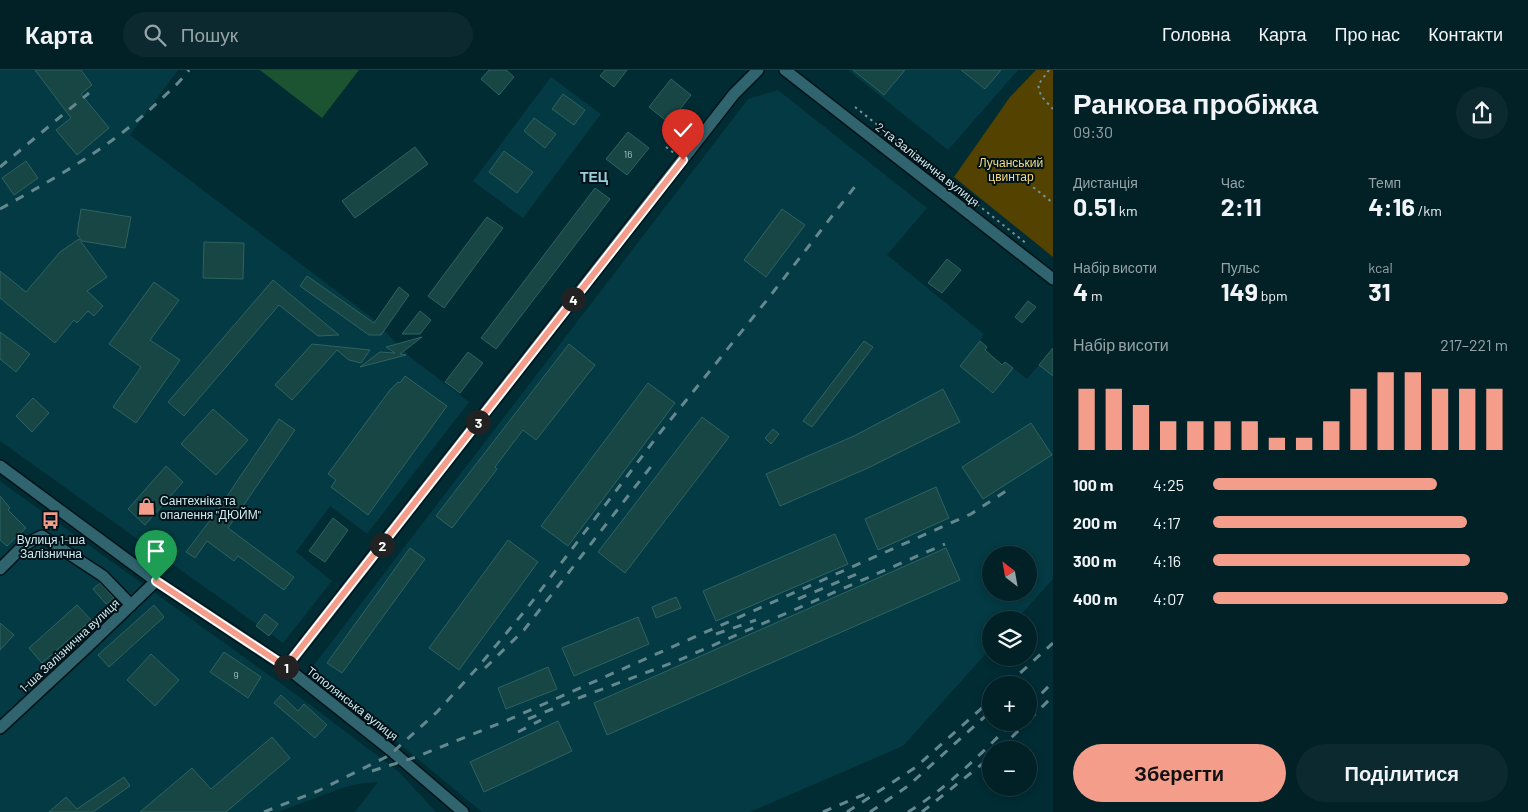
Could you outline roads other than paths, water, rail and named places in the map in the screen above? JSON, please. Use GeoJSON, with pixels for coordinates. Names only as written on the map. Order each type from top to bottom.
{"type":"FeatureCollection","features":[{"type":"Feature","properties":{"kind":"street"},"geometry":{"type":"LineString","coordinates":[[286,667],[734,94],[758,70]]}},
{"type":"Feature","properties":{"kind":"street","name":"2-га Залізнична вулиця"},"geometry":{"type":"LineString","coordinates":[[785,70],[1053,279]]}},
{"type":"Feature","properties":{"kind":"street","name":"Тополянська вулиця"},"geometry":{"type":"LineString","coordinates":[[0,466],[156,581],[286,667],[393,752],[464,812]]}},
{"type":"Feature","properties":{"kind":"street"},"geometry":{"type":"LineString","coordinates":[[0,569],[24,545],[42,536],[103,576],[131,605]]}},
{"type":"Feature","properties":{"kind":"street","name":"1-ша Залізнична вулиця"},"geometry":{"type":"LineString","coordinates":[[0,728],[156,581]]}},
{"type":"Feature","properties":{"kind":"railway"},"geometry":{"type":"LineString","coordinates":[[0,209],[63,173],[104,146],[142,117],[189,70]]}},
{"type":"Feature","properties":{"kind":"railway"},"geometry":{"type":"LineString","coordinates":[[0,167],[89,93]]}},
{"type":"Feature","properties":{"kind":"railway"},"geometry":{"type":"LineString","coordinates":[[264,812],[318,791],[386,757],[437,712],[479,666],[528,607],[659,434],[767,300],[860,180]]}},
{"type":"Feature","properties":{"kind":"railway"},"geometry":{"type":"LineString","coordinates":[[485,668],[524,630],[656,460]]}},
{"type":"Feature","properties":{"kind":"railway"},"geometry":{"type":"LineString","coordinates":[[372,771],[416,757],[508,720],[971,514],[1012,487]]}},
{"type":"Feature","properties":{"kind":"railway"},"geometry":{"type":"LineString","coordinates":[[528,719],[677,661],[945,544]]}},
{"type":"Feature","properties":{"kind":"railway"},"geometry":{"type":"LineString","coordinates":[[798,599],[857,574]]}},
{"type":"Feature","properties":{"kind":"railway"},"geometry":{"type":"LineString","coordinates":[[716,634],[756,620]]}},
{"type":"Feature","properties":{"kind":"railway"},"geometry":{"type":"LineString","coordinates":[[1017,676],[1053,643]]}},
{"type":"Feature","properties":{"kind":"railway"},"geometry":{"type":"LineString","coordinates":[[1037,698],[1053,682]]}},
{"type":"Feature","properties":{"kind":"railway"},"geometry":{"type":"LineString","coordinates":[[1037,712],[1053,696]]}},
{"type":"Feature","properties":{"kind":"railway"},"geometry":{"type":"LineString","coordinates":[[847,812],[916,767],[982,708]]}},
{"type":"Feature","properties":{"kind":"railway"},"geometry":{"type":"LineString","coordinates":[[870,812],[908,786],[982,719]]}},
{"type":"Feature","properties":{"kind":"railway"},"geometry":{"type":"LineString","coordinates":[[518,732],[541,720]]}},
{"type":"Feature","properties":{"kind":"railway"},"geometry":{"type":"LineString","coordinates":[[908,812],[950,781],[1004,731]]}},
{"type":"Feature","properties":{"kind":"railway"},"geometry":{"type":"LineString","coordinates":[[1008,741],[1018,731]]}},
{"type":"Feature","properties":{"kind":"railway"},"geometry":{"type":"LineString","coordinates":[[922,812],[982,764]]}},
{"type":"Feature","properties":{"kind":"railway"},"geometry":{"type":"LineString","coordinates":[[823,812],[870,792]]}},
{"type":"Feature","properties":{"kind":"place","name":"Сантехніка та опалення \"ДЮЙМ\""},"geometry":{"type":"Point","coordinates":[146,507]}},
{"type":"Feature","properties":{"kind":"place","name":"Вулиця 1-ша Залізнична"},"geometry":{"type":"Point","coordinates":[51,520]}},
{"type":"Feature","properties":{"kind":"district","name":"ТЕЦ"},"geometry":{"type":"Point","coordinates":[594,176]}},
{"type":"Feature","properties":{"kind":"park label","name":"Лучанський цвинтар"},"geometry":{"type":"Point","coordinates":[1011,169]}}]}
